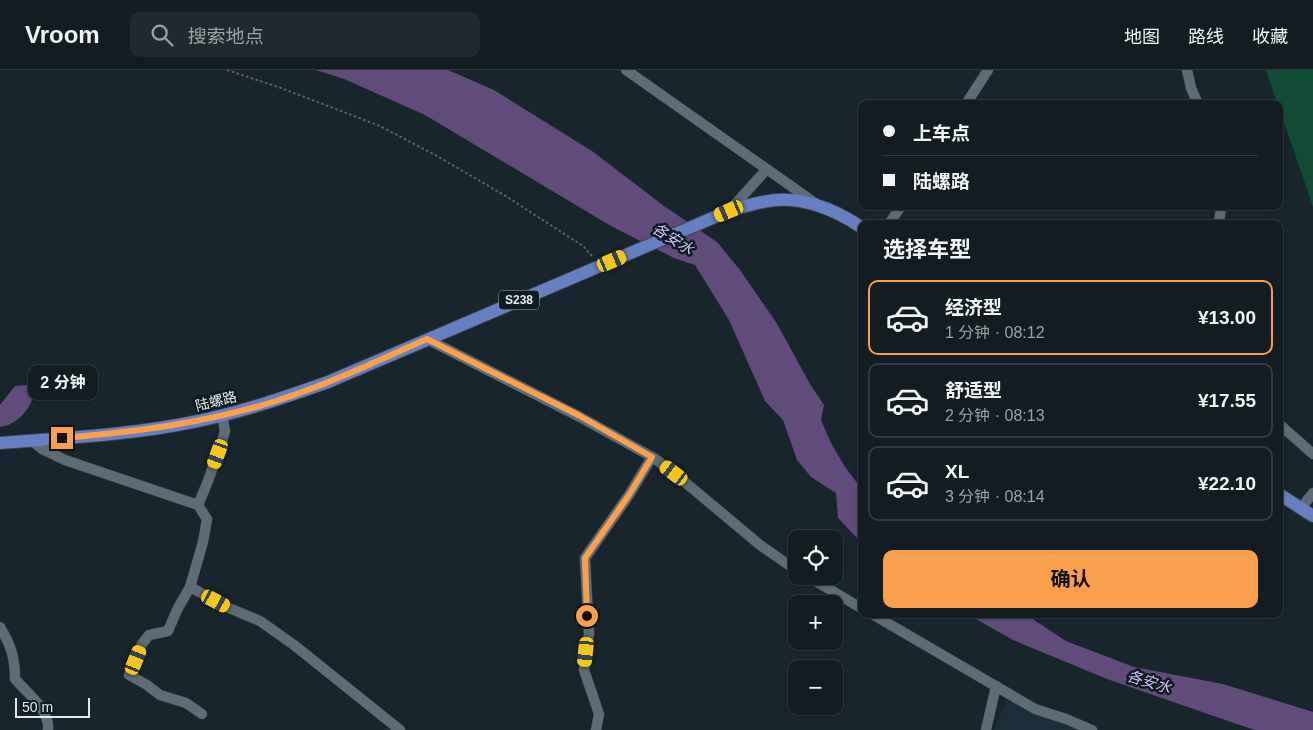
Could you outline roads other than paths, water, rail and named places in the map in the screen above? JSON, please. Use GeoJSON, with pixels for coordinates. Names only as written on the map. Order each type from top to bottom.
{"type":"FeatureCollection","features":[{"type":"Feature","properties":{"kind":"main road","name":"S238"},"geometry":{"type":"LineString","coordinates":[[427,339],[729,211],[764,201],[790,200],[817,204],[858,225]]}},
{"type":"Feature","properties":{"kind":"main road","name":"陆螺路"},"geometry":{"type":"LineString","coordinates":[[0,443],[138,430],[191,423],[222,416],[302,392],[427,339]]}},
{"type":"Feature","properties":{"kind":"main road"},"geometry":{"type":"LineString","coordinates":[[1283,497],[1313,516]]}},
{"type":"Feature","properties":{"kind":"street"},"geometry":{"type":"LineString","coordinates":[[626,70],[817,204]]}},
{"type":"Feature","properties":{"kind":"street"},"geometry":{"type":"LineString","coordinates":[[969,100],[988,70]]}},
{"type":"Feature","properties":{"kind":"street"},"geometry":{"type":"LineString","coordinates":[[1187,70],[1196,100]]}},
{"type":"Feature","properties":{"kind":"street"},"geometry":{"type":"LineString","coordinates":[[729,211],[766,170]]}},
{"type":"Feature","properties":{"kind":"street"},"geometry":{"type":"LineString","coordinates":[[427,339],[580,416],[652,457],[760,545],[788,564]]}},
{"type":"Feature","properties":{"kind":"street"},"geometry":{"type":"LineString","coordinates":[[198,505],[225,431],[222,416]]}},
{"type":"Feature","properties":{"kind":"street"},"geometry":{"type":"LineString","coordinates":[[1283,428],[1313,454]]}},
{"type":"Feature","properties":{"kind":"street"},"geometry":{"type":"LineString","coordinates":[[31,440],[42,449],[65,460],[198,505],[208,519],[190,586],[176,610],[168,631],[149,635],[142,644],[129,675],[160,695],[186,703],[202,714]]}},
{"type":"Feature","properties":{"kind":"street"},"geometry":{"type":"LineString","coordinates":[[596,730],[599,714],[584,670],[589,634],[585,558],[629,495],[652,457]]}},
{"type":"Feature","properties":{"kind":"street"},"geometry":{"type":"LineString","coordinates":[[1301,508],[1313,493]]}},
{"type":"Feature","properties":{"kind":"street"},"geometry":{"type":"LineString","coordinates":[[823,585],[858,606]]}},
{"type":"Feature","properties":{"kind":"street"},"geometry":{"type":"LineString","coordinates":[[190,586],[229,608],[260,621],[400,730]]}},
{"type":"Feature","properties":{"kind":"street"},"geometry":{"type":"LineString","coordinates":[[879,618],[1035,709],[1066,718],[1092,730]]}},
{"type":"Feature","properties":{"kind":"street"},"geometry":{"type":"LineString","coordinates":[[0,627],[10,645],[15,663],[15,679],[44,712],[48,730]]}},
{"type":"Feature","properties":{"kind":"street"},"geometry":{"type":"LineString","coordinates":[[986,730],[996,686]]}},
{"type":"Feature","properties":{"kind":"water","name":"各安水"},"geometry":{"type":"Polygon","coordinates":[[[316,70],[448,70],[494,90],[592,151],[664,206],[717,242],[740,270],[776,322],[810,384],[824,405],[821,420],[831,443],[858,484],[858,539],[838,518],[836,493],[811,477],[797,460],[783,420],[765,401],[729,320],[695,265],[674,258],[611,226],[425,115],[344,79],[316,70]]]}},
{"type":"Feature","properties":{"kind":"water"},"geometry":{"type":"Polygon","coordinates":[[[26,385],[33,390],[33,396],[28,408],[18,419],[6,426],[0,427],[0,405],[15,386],[26,385]]]}},
{"type":"Feature","properties":{"kind":"water","name":"各安水"},"geometry":{"type":"Polygon","coordinates":[[[974,618],[1031,618],[1066,641],[1134,667],[1223,684],[1313,712],[1313,730],[1255,730],[1107,679],[1013,640],[974,618]]]}}]}
